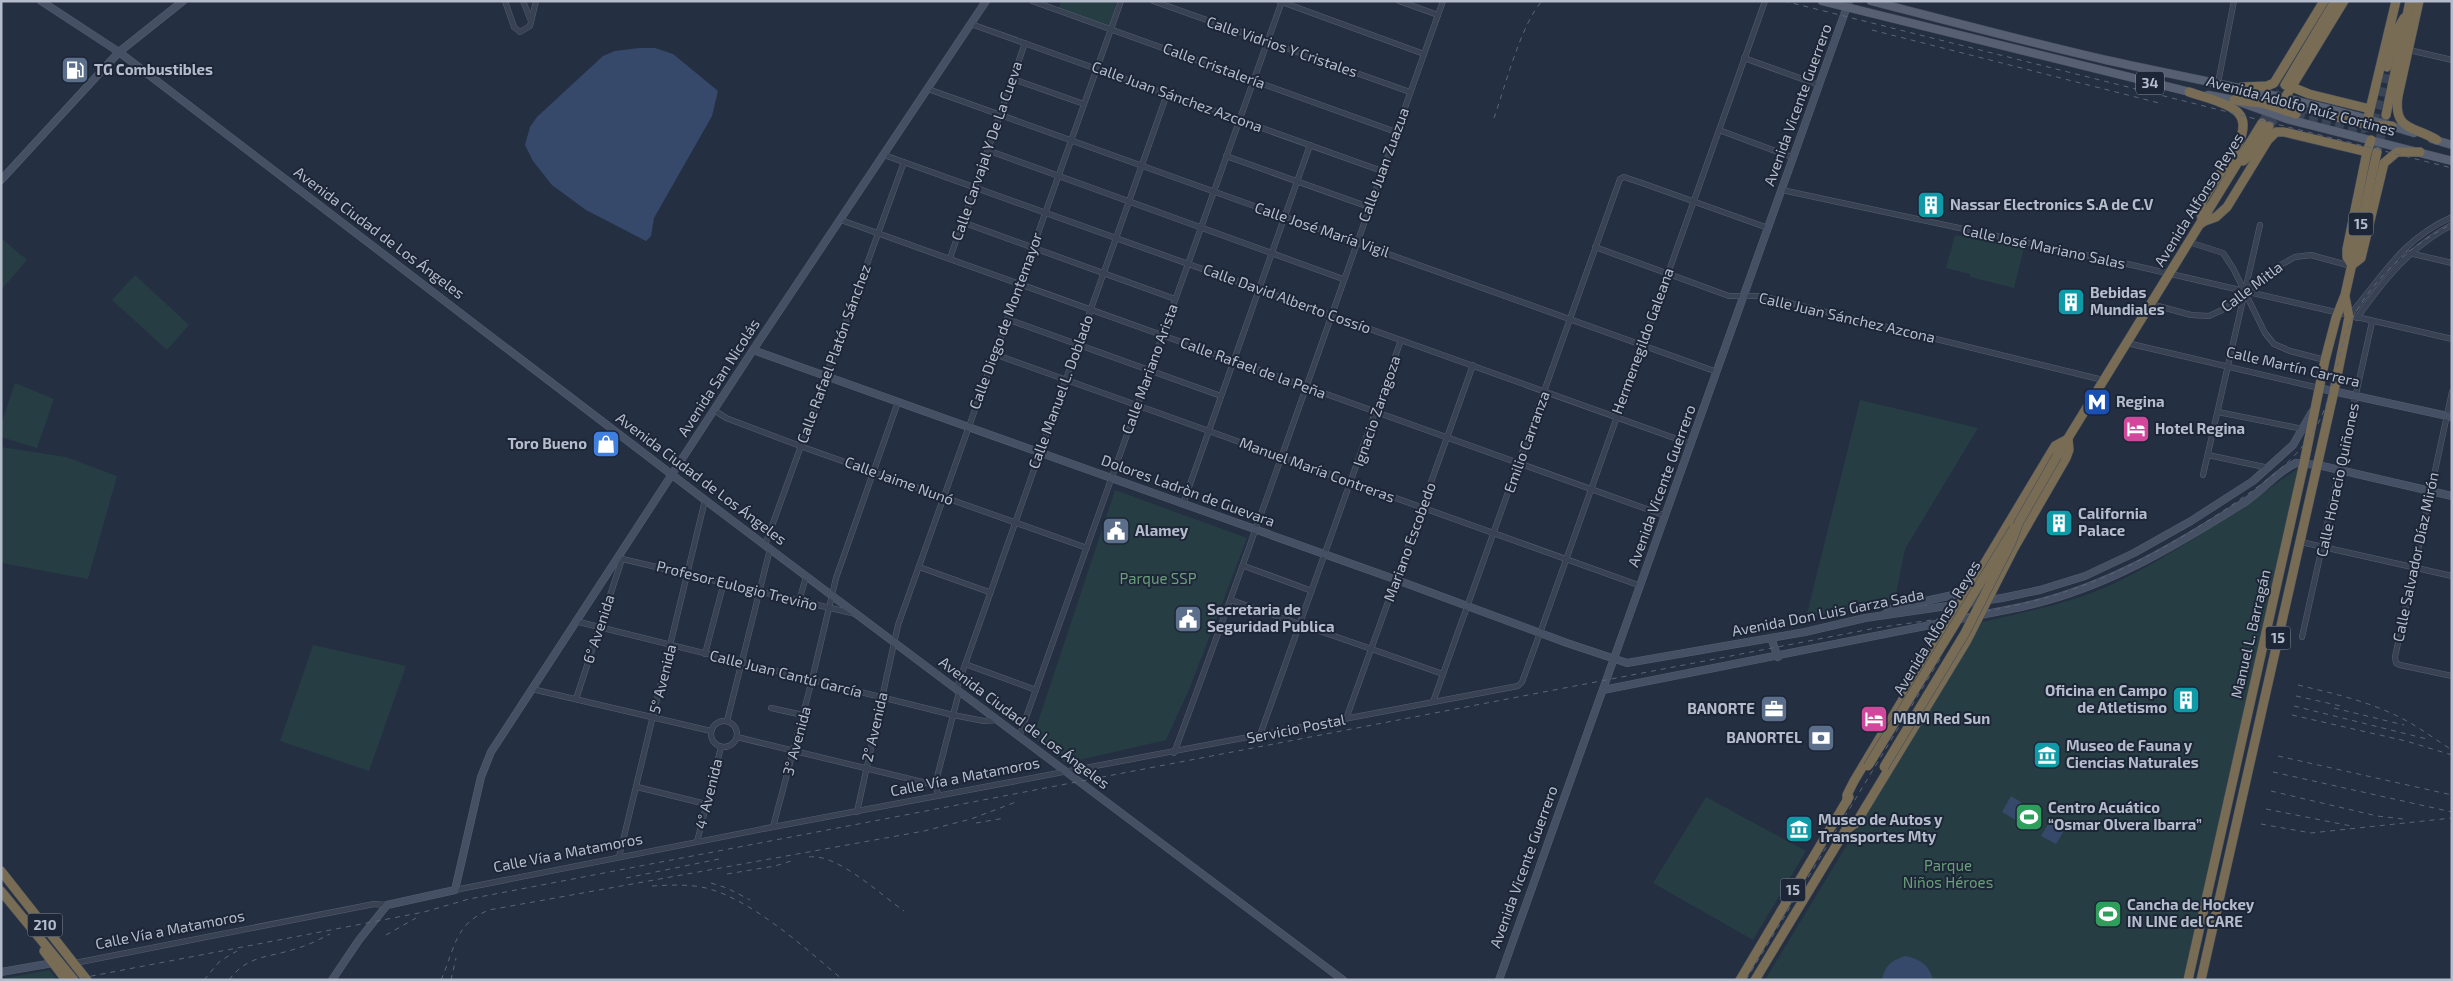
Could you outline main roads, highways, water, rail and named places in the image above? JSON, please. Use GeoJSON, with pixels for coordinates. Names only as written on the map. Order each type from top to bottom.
{"type":"FeatureCollection","features":[{"type":"Feature","properties":{"kind":"highway"},"geometry":{"type":"LineString","coordinates":[[2242,87],[2267,86],[2274,83],[2324,1]]}},
{"type":"Feature","properties":{"kind":"highway"},"geometry":{"type":"LineString","coordinates":[[2286,96],[2289,86],[2335,1]]}},
{"type":"Feature","properties":{"kind":"highway"},"geometry":{"type":"LineString","coordinates":[[2289,86],[2344,1]]}},
{"type":"Feature","properties":{"kind":"highway"},"geometry":{"type":"LineString","coordinates":[[2289,86],[2369,114],[2396,1]]}},
{"type":"Feature","properties":{"kind":"highway"},"geometry":{"type":"LineString","coordinates":[[2386,115],[2410,1]]}},
{"type":"Feature","properties":{"kind":"highway"},"geometry":{"type":"LineString","coordinates":[[2419,1],[2397,104],[2398,118],[2410,128],[2437,140]]}},
{"type":"Feature","properties":{"kind":"highway"},"geometry":{"type":"LineString","coordinates":[[2387,67],[2396,32],[2407,14]]}},
{"type":"Feature","properties":{"kind":"highway"},"geometry":{"type":"LineString","coordinates":[[2189,92],[2236,111],[2242,117],[2244,126],[2240,141],[2202,204],[2202,222],[2216,217],[2227,207],[2268,140],[2276,132],[2284,132],[2367,152]]}},
{"type":"Feature","properties":{"kind":"highway"},"geometry":{"type":"LineString","coordinates":[[2234,100],[2262,104],[2296,114]]}},
{"type":"Feature","properties":{"kind":"highway"},"geometry":{"type":"LineString","coordinates":[[2321,113],[2367,125],[2392,126]]}},
{"type":"Feature","properties":{"kind":"highway","name":"Avenida Alfonso Reyes"},"geometry":{"type":"LineString","coordinates":[[1740,980],[1868,766],[2006,540],[2019,522],[2103,380],[2128,343],[2239,162],[2250,156],[2266,125]]}},
{"type":"Feature","properties":{"kind":"highway"},"geometry":{"type":"LineString","coordinates":[[2371,140],[2347,249],[2347,256],[2352,265],[2361,258],[2384,163],[2398,152],[2420,152]]}},
{"type":"Feature","properties":{"kind":"highway","name":"Manuel L. Barragán"},"geometry":{"type":"LineString","coordinates":[[2188,980],[2304,463],[2325,360],[2337,314],[2345,295],[2377,152]]}},
{"type":"Feature","properties":{"kind":"highway","name":"Manuel L. Barragán"},"geometry":{"type":"LineString","coordinates":[[2201,980],[2334,391],[2353,318],[2345,295]]}},
{"type":"Feature","properties":{"kind":"highway"},"geometry":{"type":"LineString","coordinates":[[1846,830],[1856,822],[1980,615],[2004,567],[2066,458],[2069,450],[2068,439],[2055,446],[1854,781],[1847,795],[1847,801]]}},
{"type":"Feature","properties":{"kind":"highway","name":"Avenida Alfonso Reyes"},"geometry":{"type":"LineString","coordinates":[[1755,980],[1965,633],[2012,543],[2019,522]]}},
{"type":"Feature","properties":{"kind":"highway"},"geometry":{"type":"LineString","coordinates":[[1983,567],[2004,567]]}},
{"type":"Feature","properties":{"kind":"highway"},"geometry":{"type":"LineString","coordinates":[[1970,588],[1987,601]]}},
{"type":"Feature","properties":{"kind":"highway"},"geometry":{"type":"LineString","coordinates":[[1960,603],[1980,615]]}},
{"type":"Feature","properties":{"kind":"highway"},"geometry":{"type":"LineString","coordinates":[[2255,741],[2250,733],[2250,725],[2262,668],[2262,652]]}},
{"type":"Feature","properties":{"kind":"highway","name":"210"},"geometry":{"type":"LineString","coordinates":[[1,871],[87,980]]}},
{"type":"Feature","properties":{"kind":"highway","name":"210"},"geometry":{"type":"LineString","coordinates":[[1,892],[74,980]]}},
{"type":"Feature","properties":{"kind":"highway"},"geometry":{"type":"LineString","coordinates":[[37,935],[41,947],[66,980]]}},
{"type":"Feature","properties":{"kind":"main road","name":"Avenida Adolfo Ruíz Cortines"},"geometry":{"type":"LineString","coordinates":[[1822,1],[1848,4],[2189,92],[2234,100],[2287,119],[2452,161]]}},
{"type":"Feature","properties":{"kind":"main road","name":"Avenida Adolfo Ruíz Cortines"},"geometry":{"type":"LineString","coordinates":[[1871,1],[2103,59],[2369,114],[2392,126],[2452,145]]}},
{"type":"Feature","properties":{"kind":"water"},"geometry":{"type":"Polygon","coordinates":[[[655,48],[673,54],[718,91],[712,116],[654,218],[651,236],[646,241],[586,210],[552,185],[533,161],[525,145],[530,127],[537,117],[603,56],[615,51],[655,48]]]}},
{"type":"Feature","properties":{"kind":"water"},"geometry":{"type":"Polygon","coordinates":[[[2011,796],[2043,816],[2034,831],[2002,812],[2011,796]]]}},
{"type":"Feature","properties":{"kind":"water"},"geometry":{"type":"Polygon","coordinates":[[[2050,821],[2065,829],[2056,844],[2041,836],[2050,821]]]}},
{"type":"Feature","properties":{"kind":"water"},"geometry":{"type":"Polygon","coordinates":[[[1906,956],[1924,964],[1933,980],[1882,980],[1885,970],[1890,964],[1906,956]]]}},
{"type":"Feature","properties":{"kind":"tunnel"},"geometry":{"type":"LineString","coordinates":[[2296,114],[2362,129],[2368,127],[2376,115],[2387,67]]}},
{"type":"Feature","properties":{"kind":"tunnel"},"geometry":{"type":"LineString","coordinates":[[2262,123],[2285,85]]}},
{"type":"Feature","properties":{"kind":"tunnel"},"geometry":{"type":"LineString","coordinates":[[2269,126],[2281,113],[2292,108],[2321,113]]}},
{"type":"Feature","properties":{"kind":"tunnel"},"geometry":{"type":"LineString","coordinates":[[2377,152],[2385,118]]}},
{"type":"Feature","properties":{"kind":"railway"},"geometry":{"type":"LineString","coordinates":[[1494,118],[1520,40],[1534,11],[1542,1]]}},
{"type":"Feature","properties":{"kind":"railway"},"geometry":{"type":"LineString","coordinates":[[1784,1],[2452,168]]}},
{"type":"Feature","properties":{"kind":"railway"},"geometry":{"type":"LineString","coordinates":[[1872,30],[2163,104]]}},
{"type":"Feature","properties":{"kind":"railway"},"geometry":{"type":"LineString","coordinates":[[71,980],[424,912],[469,899],[1876,628],[2002,608],[2052,596],[2116,572],[2174,542],[2241,499],[2287,463],[2307,441],[2320,419],[2329,397],[2344,340],[2361,304],[2386,272],[2418,245],[2452,224]]}},
{"type":"Feature","properties":{"kind":"railway"},"geometry":{"type":"LineString","coordinates":[[1746,980],[1940,659]]}},
{"type":"Feature","properties":{"kind":"railway"},"geometry":{"type":"LineString","coordinates":[[2298,685],[2347,697],[2383,710],[2410,723],[2452,750]]}},
{"type":"Feature","properties":{"kind":"railway"},"geometry":{"type":"LineString","coordinates":[[2296,696],[2341,706]]}},
{"type":"Feature","properties":{"kind":"railway"},"geometry":{"type":"LineString","coordinates":[[2294,706],[2427,739]]}},
{"type":"Feature","properties":{"kind":"railway"},"geometry":{"type":"LineString","coordinates":[[2334,708],[2404,725]]}},
{"type":"Feature","properties":{"kind":"railway"},"geometry":{"type":"LineString","coordinates":[[2292,715],[2406,741],[2452,755]]}},
{"type":"Feature","properties":{"kind":"railway"},"geometry":{"type":"LineString","coordinates":[[2278,756],[2452,795]]}},
{"type":"Feature","properties":{"kind":"railway"},"geometry":{"type":"LineString","coordinates":[[2273,772],[2452,812]]}},
{"type":"Feature","properties":{"kind":"railway"},"geometry":{"type":"LineString","coordinates":[[2271,791],[2377,816],[2403,819]]}},
{"type":"Feature","properties":{"kind":"railway"},"geometry":{"type":"LineString","coordinates":[[441,980],[462,930],[477,916],[489,910],[924,831],[971,819],[1016,802]]}},
{"type":"Feature","properties":{"kind":"railway"},"geometry":{"type":"LineString","coordinates":[[2266,809],[2351,826]]}},
{"type":"Feature","properties":{"kind":"railway"},"geometry":{"type":"LineString","coordinates":[[976,823],[1005,818]]}},
{"type":"Feature","properties":{"kind":"railway"},"geometry":{"type":"LineString","coordinates":[[2261,824],[2311,833],[2452,818]]}},
{"type":"Feature","properties":{"kind":"railway"},"geometry":{"type":"LineString","coordinates":[[809,857],[820,858],[845,868],[904,911]]}},
{"type":"Feature","properties":{"kind":"railway"},"geometry":{"type":"LineString","coordinates":[[626,878],[719,859]]}},
{"type":"Feature","properties":{"kind":"railway"},"geometry":{"type":"LineString","coordinates":[[727,874],[775,866],[791,861]]}},
{"type":"Feature","properties":{"kind":"railway"},"geometry":{"type":"LineString","coordinates":[[711,883],[727,888],[750,900]]}},
{"type":"Feature","properties":{"kind":"railway"},"geometry":{"type":"LineString","coordinates":[[652,886],[693,886],[724,894],[760,914],[796,940],[843,980]]}},
{"type":"Feature","properties":{"kind":"railway"},"geometry":{"type":"LineString","coordinates":[[386,935],[416,918]]}},
{"type":"Feature","properties":{"kind":"railway"},"geometry":{"type":"LineString","coordinates":[[229,980],[244,965],[252,961],[302,947],[330,934]]}},
{"type":"Feature","properties":{"kind":"railway"},"geometry":{"type":"LineString","coordinates":[[204,980],[220,961],[237,951]]}},
{"type":"Feature","properties":{"kind":"railway"},"geometry":{"type":"LineString","coordinates":[[451,980],[456,958]]}},
{"type":"Feature","properties":{"kind":"place","name":"TG Combustibles"},"geometry":{"type":"Point","coordinates":[75,70]}},
{"type":"Feature","properties":{"kind":"place","name":"Nassar Electronics S.A de C.V"},"geometry":{"type":"Point","coordinates":[1931,205]}},
{"type":"Feature","properties":{"kind":"place","name":"Bebidas Mundiales"},"geometry":{"type":"Point","coordinates":[2071,302]}},
{"type":"Feature","properties":{"kind":"place","name":"Regina"},"geometry":{"type":"Point","coordinates":[2097,402]}},
{"type":"Feature","properties":{"kind":"place","name":"Hotel Regina"},"geometry":{"type":"Point","coordinates":[2136,429]}},
{"type":"Feature","properties":{"kind":"place","name":"Toro Bueno"},"geometry":{"type":"Point","coordinates":[606,444]}},
{"type":"Feature","properties":{"kind":"place","name":"California Palace"},"geometry":{"type":"Point","coordinates":[2059,523]}},
{"type":"Feature","properties":{"kind":"place","name":"Alamey"},"geometry":{"type":"Point","coordinates":[1116,531]}},
{"type":"Feature","properties":{"kind":"place","name":"Secretaria de Seguridad Publica"},"geometry":{"type":"Point","coordinates":[1188,619]}},
{"type":"Feature","properties":{"kind":"place","name":"Oficina en Campo de Atletismo"},"geometry":{"type":"Point","coordinates":[2186,700]}},
{"type":"Feature","properties":{"kind":"place","name":"BANORTE"},"geometry":{"type":"Point","coordinates":[1774,709]}},
{"type":"Feature","properties":{"kind":"place","name":"MBM Red Sun"},"geometry":{"type":"Point","coordinates":[1874,719]}},
{"type":"Feature","properties":{"kind":"place","name":"BANORTEL"},"geometry":{"type":"Point","coordinates":[1821,738]}},
{"type":"Feature","properties":{"kind":"place","name":"Museo de Fauna y Ciencias Naturales"},"geometry":{"type":"Point","coordinates":[2047,755]}},
{"type":"Feature","properties":{"kind":"place","name":"Centro Acuático “Osmar Olvera Ibarra”"},"geometry":{"type":"Point","coordinates":[2029,817]}},
{"type":"Feature","properties":{"kind":"place","name":"Museo de Autos y Transportes Mty"},"geometry":{"type":"Point","coordinates":[1799,829]}},
{"type":"Feature","properties":{"kind":"place","name":"Cancha de Hockey IN LINE del CARE"},"geometry":{"type":"Point","coordinates":[2108,914]}},
{"type":"Feature","properties":{"kind":"park label","name":"Parque SSP"},"geometry":{"type":"Point","coordinates":[1158,579]}},
{"type":"Feature","properties":{"kind":"park label","name":"Parque Niños Héroes"},"geometry":{"type":"Point","coordinates":[1948,874]}}]}
